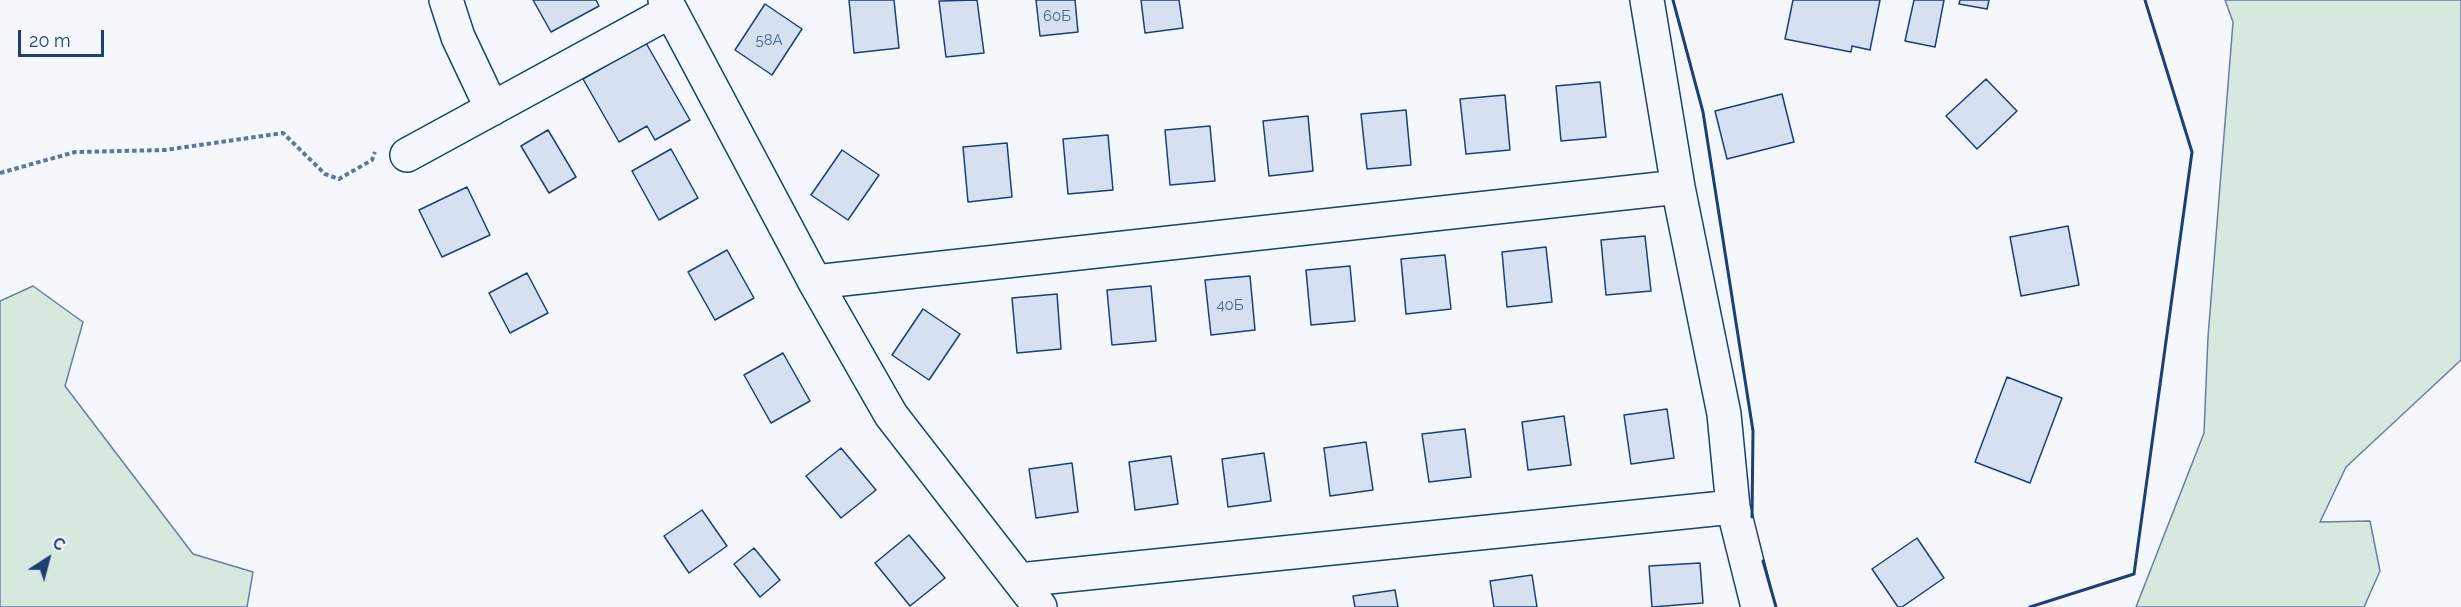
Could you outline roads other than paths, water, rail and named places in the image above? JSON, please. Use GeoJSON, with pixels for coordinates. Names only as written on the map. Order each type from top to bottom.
{"type":"FeatureCollection","features":[{"type":"Feature","properties":{"kind":"street"},"geometry":{"type":"LineString","coordinates":[[446,0],[458,37],[492,108]]}},
{"type":"Feature","properties":{"kind":"street"},"geometry":{"type":"LineString","coordinates":[[1647,0],[1678,187],[1724,414],[1733,507],[1758,607]]}},
{"type":"Feature","properties":{"kind":"street"},"geometry":{"type":"LineString","coordinates":[[392,150],[492,108],[668,6],[815,282],[891,415],[1040,607]]}},
{"type":"Feature","properties":{"kind":"street"},"geometry":{"type":"LineString","coordinates":[[815,282],[1678,187]]}},
{"type":"Feature","properties":{"kind":"street"},"geometry":{"type":"LineString","coordinates":[[1019,580],[1733,507]]}}]}
